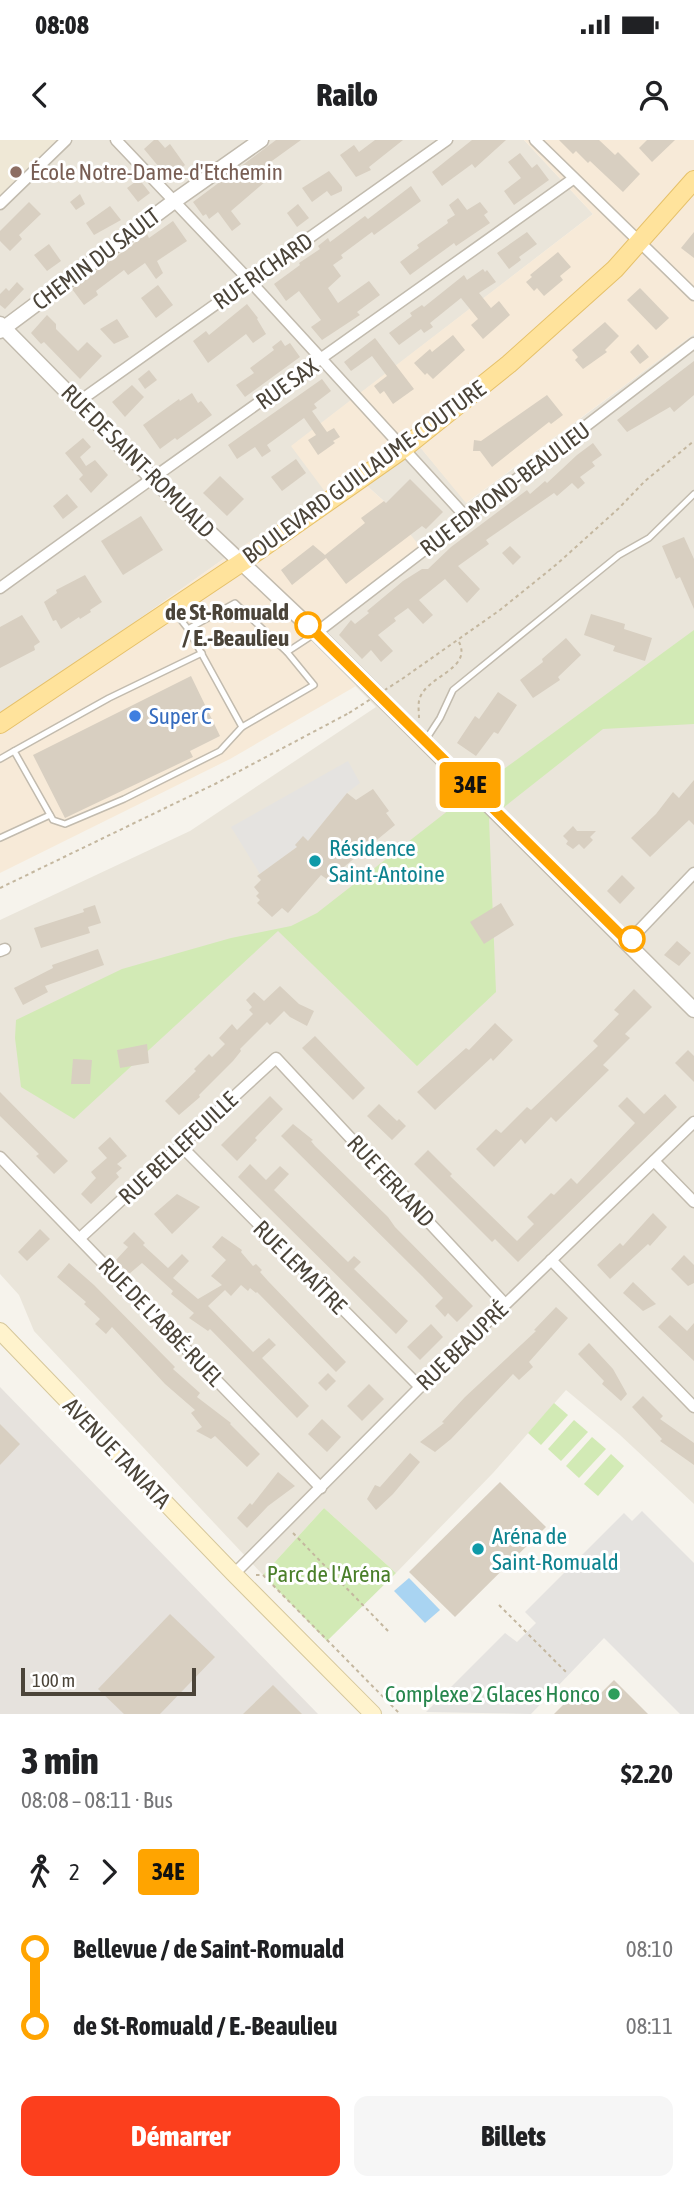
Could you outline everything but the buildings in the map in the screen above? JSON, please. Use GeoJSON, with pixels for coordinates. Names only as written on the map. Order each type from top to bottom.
{"type":"FeatureCollection","features":[{"type":"Feature","properties":{"kind":"main road","name":"BOULEVARD GUILLAUME-COUTURE"},"geometry":{"type":"LineString","coordinates":[[0,724],[242,562],[403,449],[519,355],[615,269],[694,180]]}},
{"type":"Feature","properties":{"kind":"main road","name":"AVENUE TANIATA"},"geometry":{"type":"LineString","coordinates":[[0,1331],[373,1714]]}},
{"type":"Feature","properties":{"kind":"street"},"geometry":{"type":"LineString","coordinates":[[0,204],[66,140]]}},
{"type":"Feature","properties":{"kind":"street"},"geometry":{"type":"LineString","coordinates":[[116,140],[249,280],[467,518]]}},
{"type":"Feature","properties":{"kind":"street","name":"CHEMIN DU SAULT"},"geometry":{"type":"LineString","coordinates":[[1,328],[261,140]]}},
{"type":"Feature","properties":{"kind":"street","name":"RUE RICHARD"},"geometry":{"type":"LineString","coordinates":[[79,403],[447,140]]}},
{"type":"Feature","properties":{"kind":"street"},"geometry":{"type":"LineString","coordinates":[[535,140],[694,296]]}},
{"type":"Feature","properties":{"kind":"street","name":"RUE SAX"},"geometry":{"type":"LineString","coordinates":[[0,588],[572,179]]}},
{"type":"Feature","properties":{"kind":"street","name":"RUE DE SAINT-ROMUALD"},"geometry":{"type":"LineString","coordinates":[[1,328],[152,478],[316,633],[694,1010]]}},
{"type":"Feature","properties":{"kind":"street","name":"RUE EDMOND-BEAULIEU"},"geometry":{"type":"LineString","coordinates":[[316,633],[694,344]]}},
{"type":"Feature","properties":{"kind":"street"},"geometry":{"type":"LineString","coordinates":[[628,942],[694,873]]}},
{"type":"Feature","properties":{"kind":"street","name":"RUE BELLEFEUILLE"},"geometry":{"type":"LineString","coordinates":[[80,1238],[276,1058]]}},
{"type":"Feature","properties":{"kind":"street","name":"RUE FERLAND"},"geometry":{"type":"LineString","coordinates":[[276,1058],[505,1304]]}},
{"type":"Feature","properties":{"kind":"street","name":"RUE BEAUPRÉ"},"geometry":{"type":"LineString","coordinates":[[234,1574],[420,1387],[694,1122]]}},
{"type":"Feature","properties":{"kind":"street","name":"RUE LEMAÎTRE"},"geometry":{"type":"LineString","coordinates":[[181,1146],[420,1387]]}},
{"type":"Feature","properties":{"kind":"street","name":"RUE DE L'ABBÉ-RUEL"},"geometry":{"type":"LineString","coordinates":[[0,1157],[321,1488]]}},
{"type":"Feature","properties":{"kind":"street"},"geometry":{"type":"LineString","coordinates":[[654,1161],[694,1202]]}},
{"type":"Feature","properties":{"kind":"street"},"geometry":{"type":"LineString","coordinates":[[551,1261],[694,1407]]}},
{"type":"Feature","properties":{"kind":"lane"},"geometry":{"type":"LineString","coordinates":[[422,738],[440,718],[453,690],[619,555],[649,538],[694,494]]}},
{"type":"Feature","properties":{"kind":"lane"},"geometry":{"type":"LineString","coordinates":[[14,751],[52,820],[65,824],[124,799],[220,751],[242,727],[314,685],[287,652],[236,603],[188,629]]}},
{"type":"Feature","properties":{"kind":"lane"},"geometry":{"type":"LineString","coordinates":[[172,608],[188,629],[242,727]]}},
{"type":"Feature","properties":{"kind":"lane"},"geometry":{"type":"LineString","coordinates":[[287,652],[316,633]]}},
{"type":"Feature","properties":{"kind":"lane"},"geometry":{"type":"LineString","coordinates":[[0,760],[109,698],[202,653]]}},
{"type":"Feature","properties":{"kind":"lane"},"geometry":{"type":"LineString","coordinates":[[0,838],[50,815]]}},
{"type":"Feature","properties":{"kind":"path"},"geometry":{"type":"LineString","coordinates":[[0,888],[215,784],[349,713],[402,679],[458,641],[557,564],[645,481],[694,441]]}},
{"type":"Feature","properties":{"kind":"path"},"geometry":{"type":"LineString","coordinates":[[422,738],[418,701],[429,684],[459,662],[463,652],[458,641]]}},
{"type":"Feature","properties":{"kind":"path"},"geometry":{"type":"LineString","coordinates":[[284,1524],[390,1633]]}},
{"type":"Feature","properties":{"kind":"path"},"geometry":{"type":"LineString","coordinates":[[234,1574],[262,1575],[400,1714]]}},
{"type":"Feature","properties":{"kind":"path"},"geometry":{"type":"LineString","coordinates":[[499,1605],[568,1674]]}},
{"type":"Feature","properties":{"kind":"shaded area","name":"École Notre-Dame-d'Etchemin"},"geometry":{"type":"Polygon","coordinates":[[[0,140],[66,140],[0,204],[0,140]]]}},
{"type":"Feature","properties":{"kind":"shaded area"},"geometry":{"type":"Polygon","coordinates":[[[66,140],[524,140],[593,214],[292,446],[327,492],[229,555],[0,718],[0,204],[66,140]]]}},
{"type":"Feature","properties":{"kind":"shaded area"},"geometry":{"type":"Polygon","coordinates":[[[524,140],[694,140],[694,334],[466,503],[410,435],[357,477],[385,502],[421,548],[311,641],[356,686],[230,759],[0,873],[0,718],[229,555],[326,493],[291,446],[593,214],[524,140]]]}},
{"type":"Feature","properties":{"kind":"shaded area"},"geometry":{"type":"Polygon","coordinates":[[[694,334],[694,1504],[620,1435],[566,1390],[493,1473],[396,1573],[324,1508],[263,1575],[34,1331],[19,1295],[0,1274],[0,920],[190,831],[376,707],[311,641],[421,549],[385,502],[357,477],[410,435],[467,503],[694,334]]]}},
{"type":"Feature","properties":{"kind":"shaded area"},"geometry":{"type":"Polygon","coordinates":[[[348,761],[360,783],[347,793],[308,841],[303,837],[297,847],[260,874],[231,827],[348,761]]]}},
{"type":"Feature","properties":{"kind":"shaded area"},"geometry":{"type":"Polygon","coordinates":[[[0,1387],[318,1714],[0,1714],[0,1387]]]}},
{"type":"Feature","properties":{"kind":"shaded area"},"geometry":{"type":"Polygon","coordinates":[[[642,1511],[694,1563],[694,1714],[680,1714],[604,1638],[531,1714],[426,1712],[505,1633],[517,1642],[536,1623],[525,1612],[624,1513],[632,1521],[642,1511]]]}},
{"type":"Feature","properties":{"kind":"green space"},"geometry":{"type":"Polygon","coordinates":[[[694,630],[694,724],[603,729],[489,819],[496,992],[417,1066],[278,931],[74,1119],[21,1087],[15,1038],[16,1020],[122,969],[231,938],[291,926],[317,913],[463,799],[694,630]]]}},
{"type":"Feature","properties":{"kind":"green space"},"geometry":{"type":"Polygon","coordinates":[[[554,1403],[568,1415],[541,1445],[528,1433],[554,1403]]]}},
{"type":"Feature","properties":{"kind":"green space"},"geometry":{"type":"Polygon","coordinates":[[[574,1420],[588,1432],[561,1461],[548,1449],[574,1420]]]}},
{"type":"Feature","properties":{"kind":"green space"},"geometry":{"type":"Polygon","coordinates":[[[592,1437],[606,1449],[579,1478],[566,1466],[592,1437]]]}},
{"type":"Feature","properties":{"kind":"green space"},"geometry":{"type":"Polygon","coordinates":[[[611,1454],[624,1466],[598,1496],[584,1484],[611,1454]]]}},
{"type":"Feature","properties":{"kind":"green space","name":"Parc de l'Aréna"},"geometry":{"type":"Polygon","coordinates":[[[324,1508],[396,1573],[327,1641],[263,1575],[324,1508]]]}},
{"type":"Feature","properties":{"kind":"water"},"geometry":{"type":"Polygon","coordinates":[[[409,1578],[440,1610],[425,1623],[394,1591],[409,1578]]]}},
{"type":"Feature","properties":{"kind":"bus line","name":"34E"},"geometry":{"type":"LineString","coordinates":[[308,625],[628,942],[632,939]]}},
{"type":"Feature","properties":{"kind":"place","name":"École Notre-Dame-d'Etchemin"},"geometry":{"type":"Point","coordinates":[16,172]}},
{"type":"Feature","properties":{"kind":"place","name":"de St-Romuald / E.-Beaulieu"},"geometry":{"type":"Point","coordinates":[308,625]}},
{"type":"Feature","properties":{"kind":"place","name":"Super C"},"geometry":{"type":"Point","coordinates":[135,716]}},
{"type":"Feature","properties":{"kind":"place","name":"Résidence Saint-Antoine"},"geometry":{"type":"Point","coordinates":[315,861]}},
{"type":"Feature","properties":{"kind":"place","name":"Aréna de Saint-Romuald"},"geometry":{"type":"Point","coordinates":[478,1549]}},
{"type":"Feature","properties":{"kind":"place","name":"Complexe 2 Glaces Honco"},"geometry":{"type":"Point","coordinates":[614,1694]}}]}
